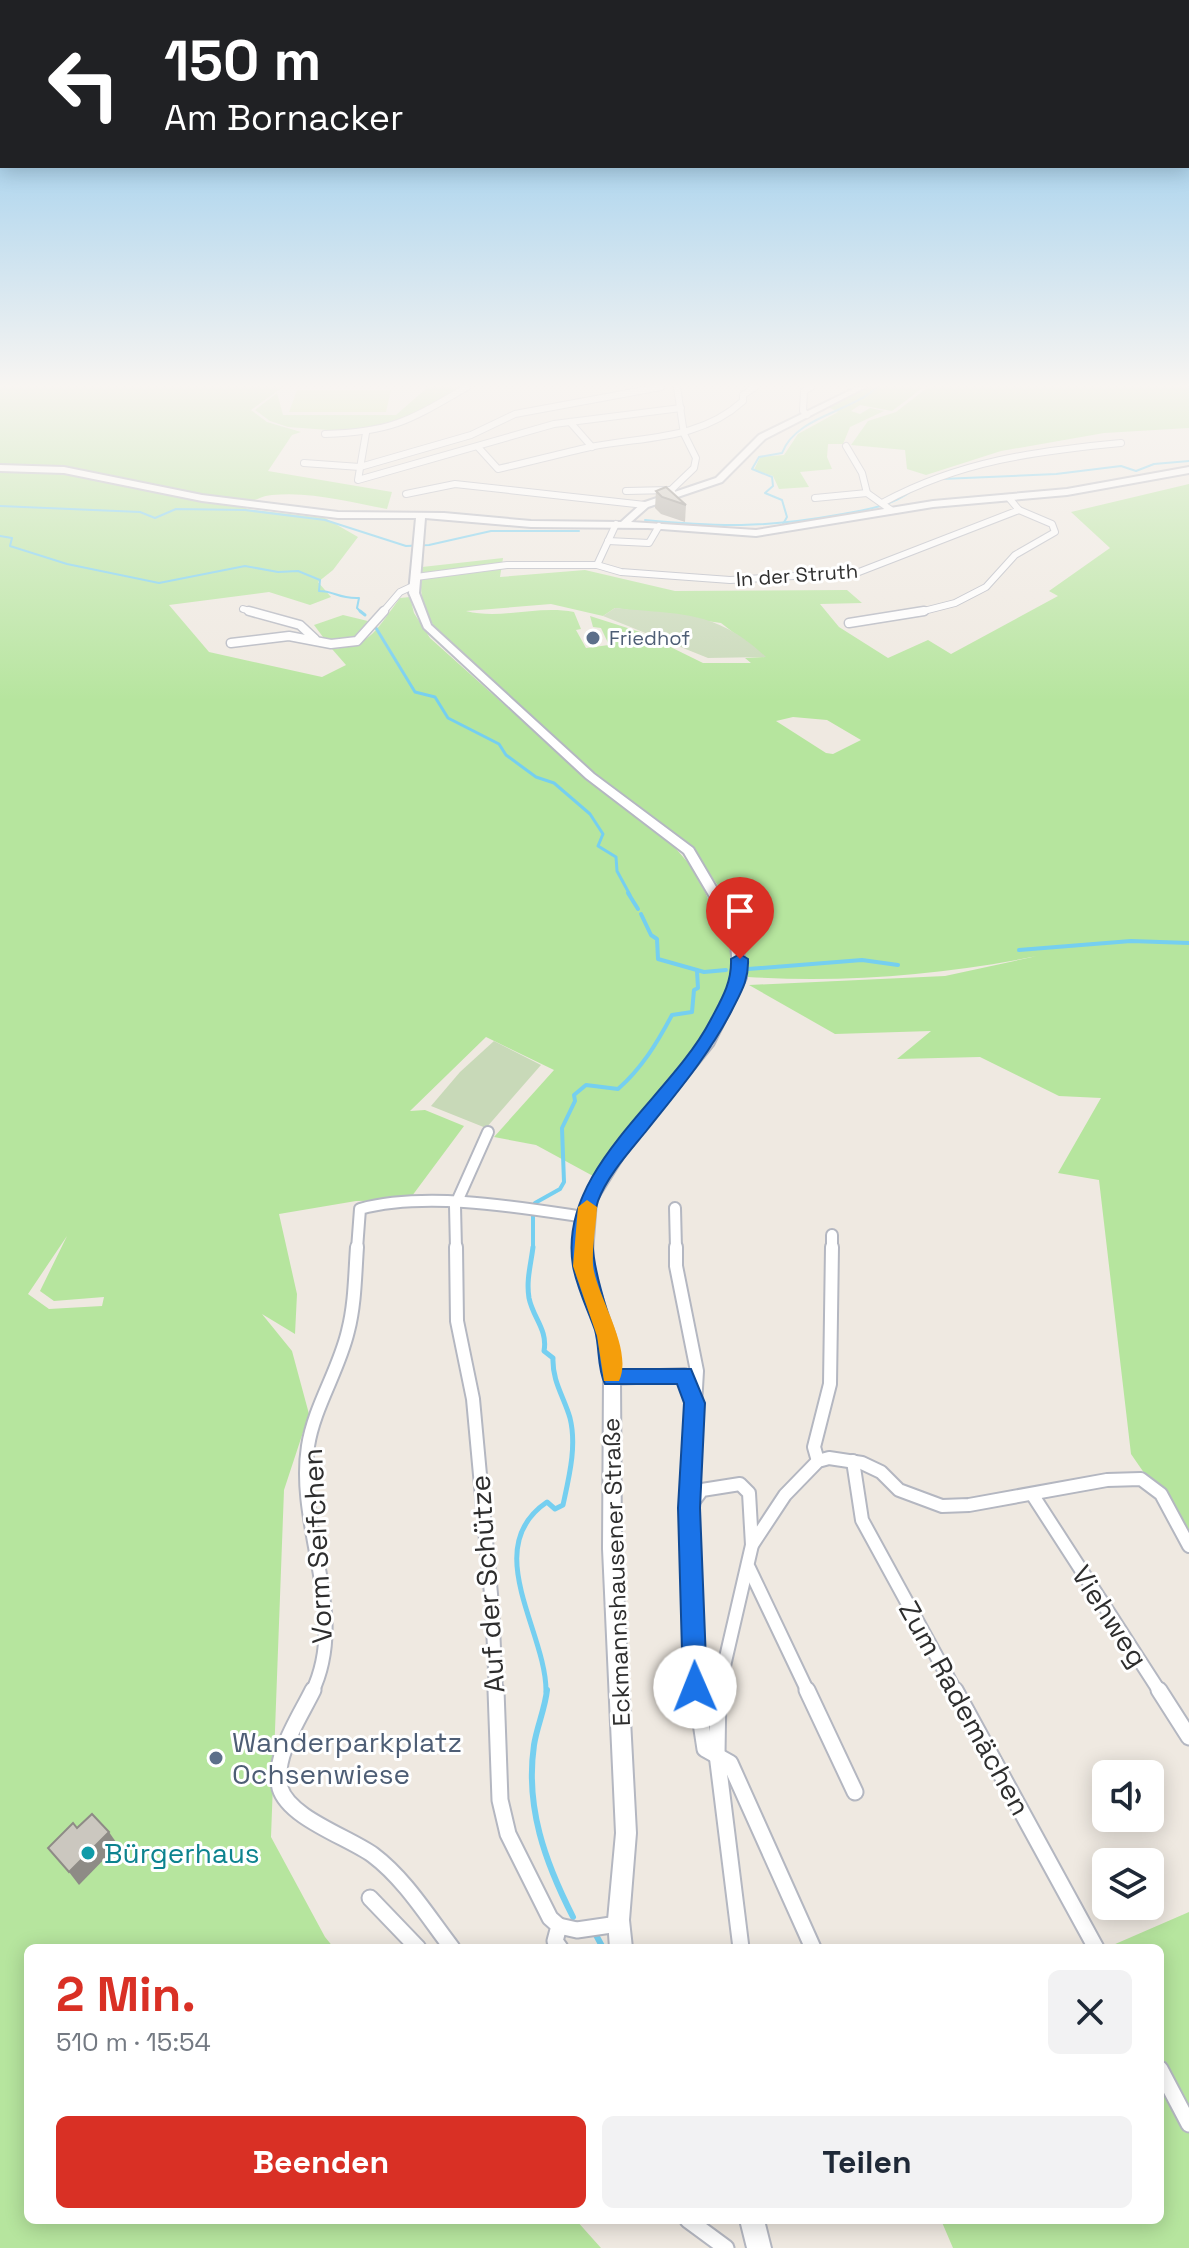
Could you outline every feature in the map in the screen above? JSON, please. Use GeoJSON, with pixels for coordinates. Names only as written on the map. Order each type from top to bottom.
{"type":"FeatureCollection","features":[{"type":"Feature","properties":{"kind":"main road"},"geometry":{"type":"LineString","coordinates":[[173,492],[325,514],[421,516],[531,524],[620,524],[756,533],[887,506],[1067,492]]}},
{"type":"Feature","properties":{"kind":"main road"},"geometry":{"type":"LineString","coordinates":[[620,524],[645,505],[676,492]]}},
{"type":"Feature","properties":{"kind":"main road"},"geometry":{"type":"LineString","coordinates":[[415,581],[421,516]]}},
{"type":"Feature","properties":{"kind":"main road","name":"Eckmannshausener Straße"},"geometry":{"type":"LineString","coordinates":[[415,581],[418,608],[439,639],[590,776],[689,851],[723,909],[740,959],[740,978],[706,1045],[619,1152],[589,1200],[585,1217],[583,1266],[607,1336],[612,1378],[613,1642],[626,1842],[618,1924],[620,1944]]}},
{"type":"Feature","properties":{"kind":"main road"},"geometry":{"type":"LineString","coordinates":[[753,2224],[759,2248]]}},
{"type":"Feature","properties":{"kind":"street"},"geometry":{"type":"LineString","coordinates":[[406,494],[416,492]]}},
{"type":"Feature","properties":{"kind":"street"},"geometry":{"type":"LineString","coordinates":[[527,492],[645,505]]}},
{"type":"Feature","properties":{"kind":"street"},"geometry":{"type":"LineString","coordinates":[[647,492],[672,493]]}},
{"type":"Feature","properties":{"kind":"street"},"geometry":{"type":"LineString","coordinates":[[815,498],[867,493],[887,506],[908,492]]}},
{"type":"Feature","properties":{"kind":"street"},"geometry":{"type":"LineString","coordinates":[[849,623],[940,607],[986,587],[1015,555],[1055,532],[1052,524],[1019,510],[1009,498]]}},
{"type":"Feature","properties":{"kind":"street","name":"In der Struth"},"geometry":{"type":"LineString","coordinates":[[415,581],[507,565],[597,565],[621,572],[730,580],[859,572],[1019,510]]}},
{"type":"Feature","properties":{"kind":"street"},"geometry":{"type":"LineString","coordinates":[[597,565],[620,524]]}},
{"type":"Feature","properties":{"kind":"street"},"geometry":{"type":"LineString","coordinates":[[608,541],[649,543],[653,541],[659,526]]}},
{"type":"Feature","properties":{"kind":"street"},"geometry":{"type":"LineString","coordinates":[[231,643],[276,636],[315,639],[331,644],[357,641],[400,592],[415,581]]}},
{"type":"Feature","properties":{"kind":"street"},"geometry":{"type":"LineString","coordinates":[[243,609],[300,625],[315,639]]}},
{"type":"Feature","properties":{"kind":"street","name":"Auf der Schütze"},"geometry":{"type":"LineString","coordinates":[[488,1132],[455,1206],[457,1321],[473,1399],[492,1605],[500,1800],[508,1834],[524,1871],[550,1918],[559,1926]]}},
{"type":"Feature","properties":{"kind":"street","name":"Vorm Seifchen"},"geometry":{"type":"LineString","coordinates":[[449,1944],[413,1896],[374,1856],[293,1808],[280,1787],[279,1771],[283,1752],[317,1682],[324,1655],[325,1611],[309,1497],[308,1446],[341,1353],[353,1308],[357,1217],[360,1209],[375,1202],[455,1206]]}},
{"type":"Feature","properties":{"kind":"street"},"geometry":{"type":"LineString","coordinates":[[455,1206],[528,1208],[585,1217]]}},
{"type":"Feature","properties":{"kind":"street"},"geometry":{"type":"LineString","coordinates":[[675,1208],[676,1266],[697,1371],[689,1508],[695,1687],[705,1749],[730,1763],[811,1944]]}},
{"type":"Feature","properties":{"kind":"street"},"geometry":{"type":"LineString","coordinates":[[818,1461],[814,1447],[830,1384],[832,1235]]}},
{"type":"Feature","properties":{"kind":"street"},"geometry":{"type":"LineString","coordinates":[[612,1378],[684,1375],[694,1403]]}},
{"type":"Feature","properties":{"kind":"street"},"geometry":{"type":"LineString","coordinates":[[752,1545],[790,1489],[818,1461],[853,1461],[881,1472],[899,1490],[942,1506],[1107,1480],[1141,1479],[1161,1494],[1189,1546]]}},
{"type":"Feature","properties":{"kind":"street","name":"Zum Rademächen"},"geometry":{"type":"LineString","coordinates":[[853,1461],[862,1520],[1094,1944]]}},
{"type":"Feature","properties":{"kind":"street"},"geometry":{"type":"LineString","coordinates":[[689,1508],[702,1490],[740,1484],[749,1493],[752,1545],[749,1568],[720,1672],[716,1715],[717,1754],[741,1944]]}},
{"type":"Feature","properties":{"kind":"street","name":"Viehweg"},"geometry":{"type":"LineString","coordinates":[[1032,1494],[1189,1737]]}},
{"type":"Feature","properties":{"kind":"street"},"geometry":{"type":"LineString","coordinates":[[749,1568],[855,1792]]}},
{"type":"Feature","properties":{"kind":"street"},"geometry":{"type":"LineString","coordinates":[[370,1898],[414,1944]]}},
{"type":"Feature","properties":{"kind":"street"},"geometry":{"type":"LineString","coordinates":[[557,1944],[555,1941],[559,1926],[586,1929],[618,1924]]}},
{"type":"Feature","properties":{"kind":"street"},"geometry":{"type":"LineString","coordinates":[[1164,2077],[1189,2124]]}},
{"type":"Feature","properties":{"kind":"street"},"geometry":{"type":"LineString","coordinates":[[707,2227],[726,2248]]}},
{"type":"Feature","properties":{"kind":"green space"},"geometry":{"type":"Polygon","coordinates":[[[0,492],[170,492],[249,506],[246,509],[325,518],[358,537],[333,570],[318,582],[331,597],[310,605],[269,592],[169,605],[209,652],[322,677],[346,665],[332,649],[365,639],[379,627],[400,598],[410,597],[414,613],[430,638],[586,778],[671,843],[697,873],[731,953],[730,981],[698,1044],[593,1176],[536,1145],[494,1137],[554,1070],[486,1037],[410,1111],[425,1110],[464,1126],[409,1200],[356,1201],[279,1214],[297,1294],[295,1334],[262,1314],[292,1351],[309,1414],[284,1490],[271,1837],[331,1944],[24,1944],[24,2224],[580,2224],[601,2248],[0,2248],[0,492]],[[67,1236],[28,1294],[49,1309],[102,1306],[104,1297],[54,1301],[40,1291],[67,1236]]]}},
{"type":"Feature","properties":{"kind":"green space"},"geometry":{"type":"Polygon","coordinates":[[[186,492],[392,492],[387,509],[301,495],[272,495],[244,501],[186,492]]]}},
{"type":"Feature","properties":{"kind":"green space"},"geometry":{"type":"Polygon","coordinates":[[[1156,492],[1189,492],[1189,1538],[1131,1454],[1099,1180],[1058,1173],[1101,1098],[1059,1096],[980,1057],[897,1059],[931,1031],[835,1034],[749,985],[945,976],[1037,956],[893,976],[821,979],[748,977],[742,942],[717,884],[692,851],[592,774],[447,642],[428,616],[421,589],[422,567],[503,558],[500,577],[585,570],[675,591],[847,590],[862,603],[820,604],[839,627],[888,658],[928,640],[951,654],[1058,596],[1049,591],[1110,548],[1071,512],[1156,492]],[[551,604],[466,611],[492,614],[546,610],[574,612],[581,629],[576,630],[586,648],[609,645],[601,628],[593,627],[590,616],[640,632],[703,663],[751,663],[745,658],[765,657],[721,623],[615,608],[603,616],[551,604]],[[793,717],[776,721],[826,753],[833,754],[861,740],[827,720],[793,717]]]}},
{"type":"Feature","properties":{"kind":"green space"},"geometry":{"type":"Polygon","coordinates":[[[615,608],[678,614],[713,622],[748,641],[766,657],[708,658],[603,616],[615,608]]]}},
{"type":"Feature","properties":{"kind":"green space"},"geometry":{"type":"Polygon","coordinates":[[[343,615],[372,622],[355,640],[326,641],[314,625],[343,615]]]}},
{"type":"Feature","properties":{"kind":"green space"},"geometry":{"type":"Polygon","coordinates":[[[494,1041],[541,1065],[486,1128],[431,1106],[460,1072],[494,1041]]]}},
{"type":"Feature","properties":{"kind":"green space"},"geometry":{"type":"Polygon","coordinates":[[[1189,1912],[1189,2248],[953,2248],[943,2224],[1164,2224],[1164,1944],[1115,1944],[1189,1912]]]}},
{"type":"Feature","properties":{"kind":"building"},"geometry":{"type":"Polygon","coordinates":[[[657,492],[671,492],[686,505],[662,497],[657,492]]]}},
{"type":"Feature","properties":{"kind":"building"},"geometry":{"type":"Polygon","coordinates":[[[92,1814],[109,1832],[69,1872],[48,1848],[73,1823],[77,1828],[92,1814]]]}},
{"type":"Feature","properties":{"kind":"waterway"},"geometry":{"type":"LineString","coordinates":[[766,492],[782,500],[787,517],[784,522]]}},
{"type":"Feature","properties":{"kind":"waterway"},"geometry":{"type":"LineString","coordinates":[[784,522],[877,507],[910,492]]}},
{"type":"Feature","properties":{"kind":"waterway"},"geometry":{"type":"LineString","coordinates":[[0,506],[140,512],[155,518],[176,509],[245,510],[325,520],[406,546],[429,545],[491,531],[579,531]]}},
{"type":"Feature","properties":{"kind":"waterway"},"geometry":{"type":"LineString","coordinates":[[645,520],[719,525],[784,522]]}},
{"type":"Feature","properties":{"kind":"waterway"},"geometry":{"type":"LineString","coordinates":[[0,536],[12,538],[10,546],[67,564],[159,583],[245,566],[278,572],[298,571],[320,580],[319,591],[359,598],[357,608],[360,611]]}},
{"type":"Feature","properties":{"kind":"waterway"},"geometry":{"type":"LineString","coordinates":[[360,611],[365,615]]}},
{"type":"Feature","properties":{"kind":"waterway"},"geometry":{"type":"LineString","coordinates":[[376,628],[415,692],[435,697],[448,718],[499,744],[506,755],[536,777],[554,783],[590,814],[603,834],[598,846],[616,857],[617,871],[630,895]]}},
{"type":"Feature","properties":{"kind":"waterway"},"geometry":{"type":"LineString","coordinates":[[628,893],[638,909]]}},
{"type":"Feature","properties":{"kind":"waterway"},"geometry":{"type":"LineString","coordinates":[[641,914],[651,935],[657,939],[658,959],[704,972],[726,970]]}},
{"type":"Feature","properties":{"kind":"waterway"},"geometry":{"type":"LineString","coordinates":[[1019,950],[1131,941],[1189,943]]}},
{"type":"Feature","properties":{"kind":"waterway"},"geometry":{"type":"LineString","coordinates":[[748,969],[862,960],[898,965]]}},
{"type":"Feature","properties":{"kind":"waterway"},"geometry":{"type":"LineString","coordinates":[[535,1203],[560,1189],[564,1182],[562,1128],[575,1101],[574,1095],[586,1085],[618,1089],[627,1081],[648,1055],[672,1015],[692,1012],[694,990],[698,988],[697,971]]}},
{"type":"Feature","properties":{"kind":"waterway"},"geometry":{"type":"LineString","coordinates":[[533,1216],[533,1247]]}},
{"type":"Feature","properties":{"kind":"waterway"},"geometry":{"type":"LineString","coordinates":[[533,1247],[528,1278],[529,1298],[544,1337],[544,1351],[553,1358],[554,1374],[570,1418],[573,1439],[563,1505],[555,1509],[547,1502],[527,1521],[518,1543],[517,1567],[521,1592],[544,1668],[546,1692]]}},
{"type":"Feature","properties":{"kind":"waterway"},"geometry":{"type":"LineString","coordinates":[[547,1690],[534,1745],[532,1790],[546,1855],[573,1917]]}},
{"type":"Feature","properties":{"kind":"waterway"},"geometry":{"type":"LineString","coordinates":[[596,1935],[601,1944]]}},
{"type":"Feature","properties":{"kind":"slow traffic"},"geometry":{"type":"LineString","coordinates":[[587,1207],[583,1266],[607,1336],[612,1374]]}},
{"type":"Feature","properties":{"kind":"place","name":"Friedhof"},"geometry":{"type":"Point","coordinates":[593,638]}},
{"type":"Feature","properties":{"kind":"place","name":"Wanderparkplatz Ochsenwiese"},"geometry":{"type":"Point","coordinates":[216,1758]}},
{"type":"Feature","properties":{"kind":"place","name":"Bürgerhaus"},"geometry":{"type":"Point","coordinates":[88,1853]}},
{"type":"Feature","properties":{"kind":"route"},"geometry":{"type":"LineString","coordinates":[[695,1687],[689,1508],[694,1403],[684,1375],[612,1378],[607,1336],[583,1266],[583,1241],[589,1200],[619,1152],[706,1045],[734,995],[740,978],[740,959]]}}]}
